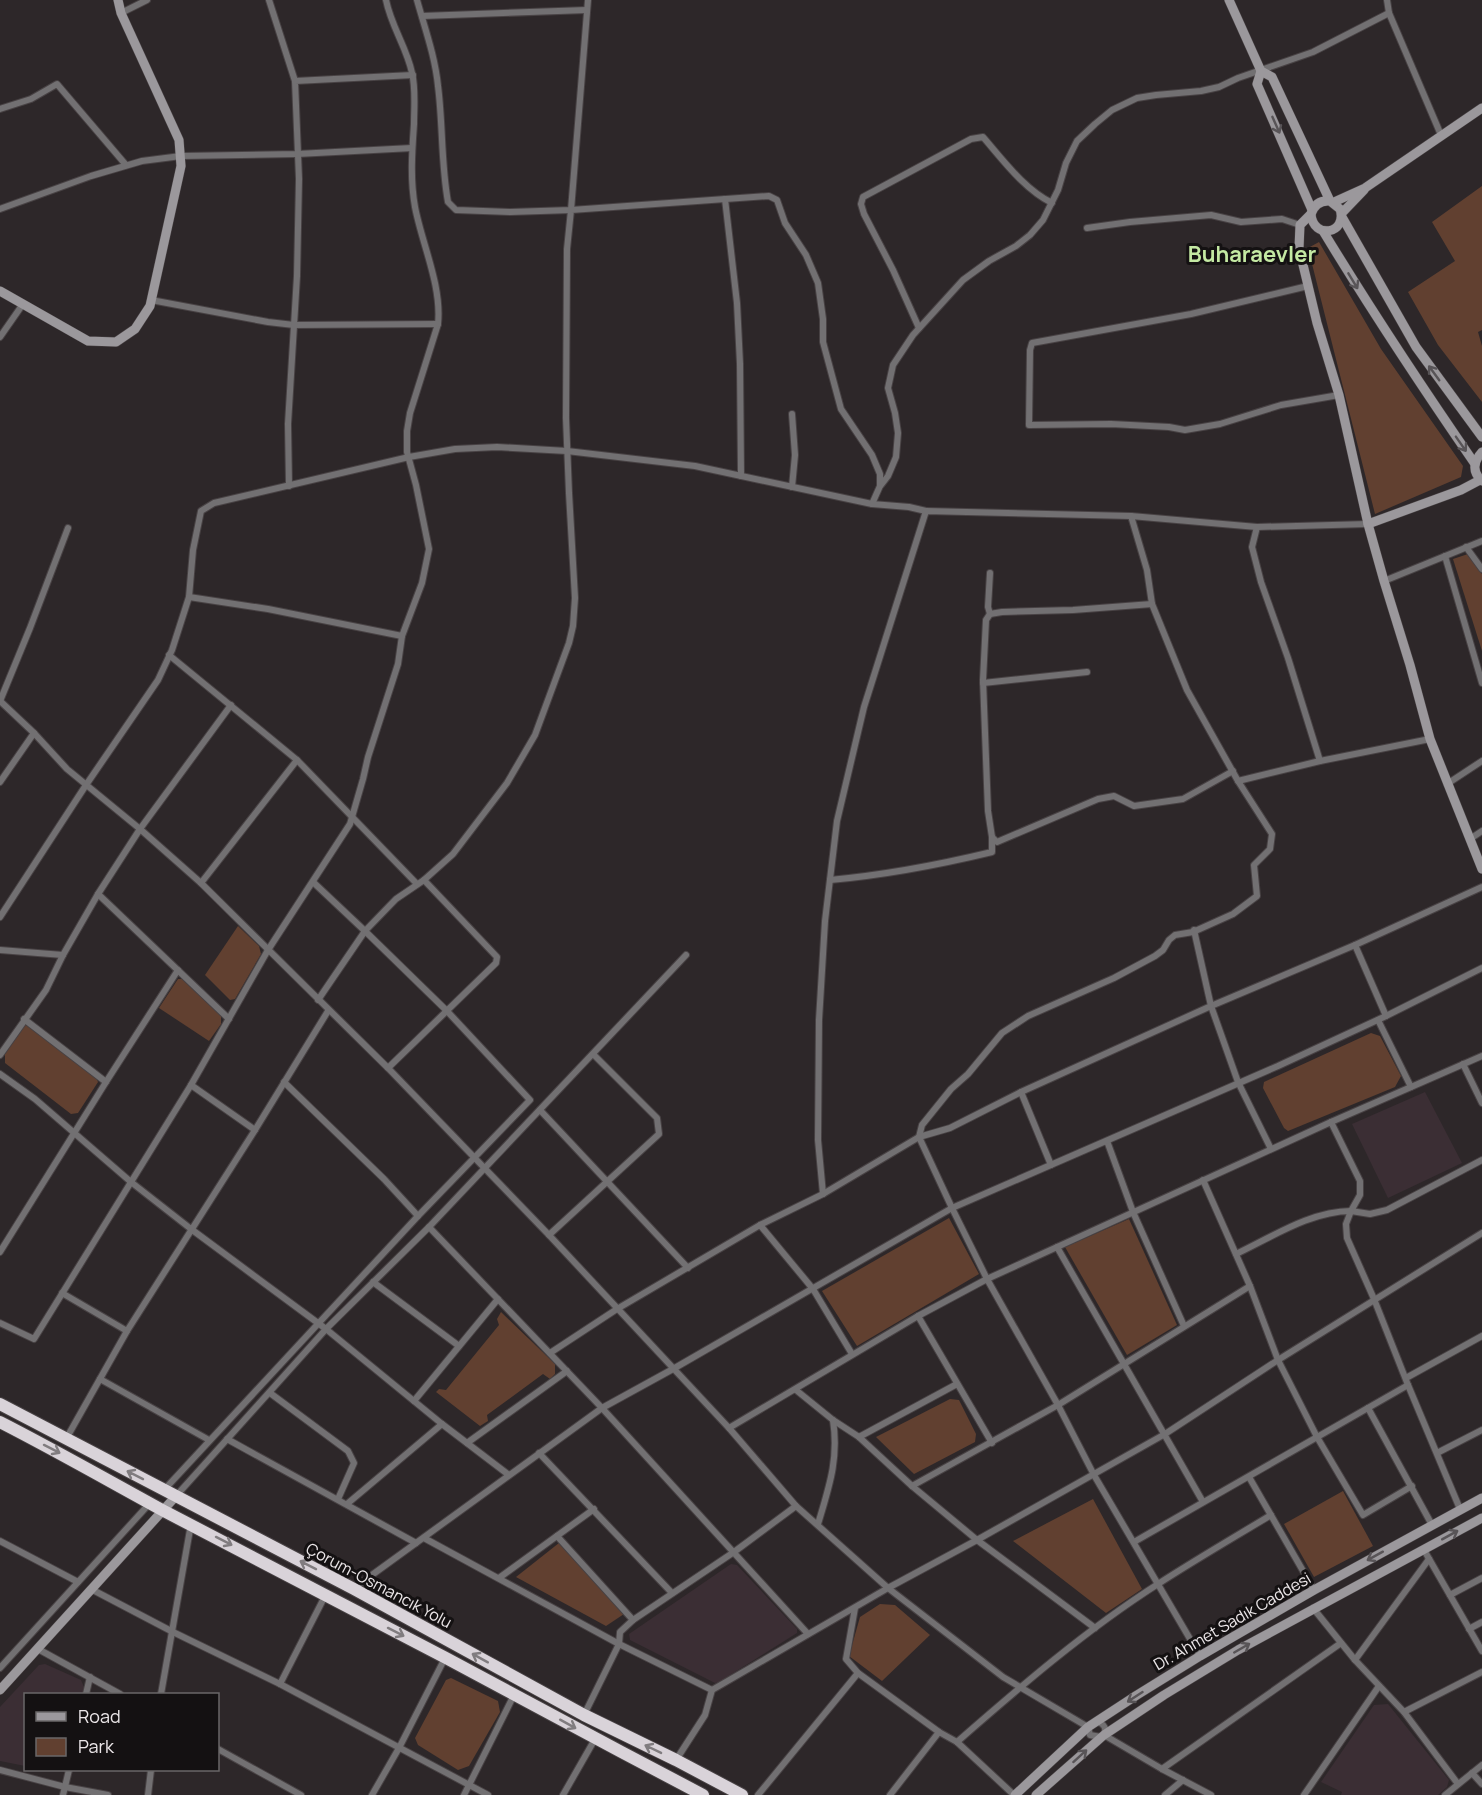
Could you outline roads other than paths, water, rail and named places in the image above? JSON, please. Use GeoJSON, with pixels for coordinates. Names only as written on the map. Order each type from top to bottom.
{"type":"FeatureCollection","features":[{"type":"Feature","properties":{"kind":"highway","name":"Çorum-Osmancık Yolu"},"geometry":{"type":"LineString","coordinates":[[0,1404],[354,1589],[584,1715],[742,1795]]}},
{"type":"Feature","properties":{"kind":"highway","name":"Çorum-Osmancık Yolu"},"geometry":{"type":"LineString","coordinates":[[0,1422],[703,1795]]}},
{"type":"Feature","properties":{"kind":"street"},"geometry":{"type":"LineString","coordinates":[[0,291],[88,341],[116,342],[135,329],[150,306],[181,166],[181,156],[179,140],[121,13],[118,0]]}},
{"type":"Feature","properties":{"kind":"street"},"geometry":{"type":"LineString","coordinates":[[121,13],[147,0]]}},
{"type":"Feature","properties":{"kind":"street"},"geometry":{"type":"LineString","coordinates":[[269,0],[295,81],[299,178],[297,276],[288,424],[288,486]]}},
{"type":"Feature","properties":{"kind":"street"},"geometry":{"type":"LineString","coordinates":[[0,1323],[34,1339],[191,1085],[268,950],[353,817],[368,757],[398,664],[402,636],[422,583],[429,549],[409,457],[407,431],[410,413],[438,324],[437,294],[412,191],[413,75],[389,15],[386,0]]}},
{"type":"Feature","properties":{"kind":"street"},"geometry":{"type":"LineString","coordinates":[[417,0],[432,48],[438,85],[448,202],[456,210],[510,212],[570,210],[769,196],[777,200],[785,223],[806,255],[818,284],[823,319],[823,342],[841,410],[873,454],[880,474],[880,486]]}},
{"type":"Feature","properties":{"kind":"street"},"geometry":{"type":"LineString","coordinates":[[318,1000],[365,931],[396,899],[424,880],[453,854],[507,783],[535,735],[561,666],[573,626],[575,598],[567,451],[567,249],[588,0]]}},
{"type":"Feature","properties":{"kind":"street"},"geometry":{"type":"LineString","coordinates":[[1230,0],[1261,70],[1272,77],[1332,202],[1340,209],[1416,347],[1482,437]]}},
{"type":"Feature","properties":{"kind":"street"},"geometry":{"type":"LineString","coordinates":[[1387,0],[1389,13],[1441,135]]}},
{"type":"Feature","properties":{"kind":"street"},"geometry":{"type":"LineString","coordinates":[[422,16],[587,10]]}},
{"type":"Feature","properties":{"kind":"street"},"geometry":{"type":"LineString","coordinates":[[872,504],[896,458],[898,433],[888,388],[893,366],[913,335],[963,280],[989,261],[1016,246],[1043,220],[1058,190],[1066,163],[1077,141],[1112,110],[1137,98],[1220,87],[1313,52],[1389,13]]}},
{"type":"Feature","properties":{"kind":"street"},"geometry":{"type":"LineString","coordinates":[[0,917],[86,784],[158,680],[189,597],[201,511],[214,503],[409,457],[455,449],[497,447],[567,451],[695,466],[872,504],[926,511],[1131,516],[1257,527],[1368,524],[1481,481],[1476,475],[1475,464],[1416,380],[1323,231],[1313,223],[1312,212],[1257,84],[1261,70]]}},
{"type":"Feature","properties":{"kind":"street"},"geometry":{"type":"LineString","coordinates":[[295,81],[413,75]]}},
{"type":"Feature","properties":{"kind":"street"},"geometry":{"type":"LineString","coordinates":[[0,109],[31,99],[57,84],[126,165]]}},
{"type":"Feature","properties":{"kind":"street"},"geometry":{"type":"LineString","coordinates":[[1323,231],[1336,228],[1342,215],[1365,189],[1482,108]]}},
{"type":"Feature","properties":{"kind":"street"},"geometry":{"type":"LineString","coordinates":[[919,328],[864,214],[861,204],[863,197],[971,139],[983,137],[1024,183],[1040,197],[1052,203]]}},
{"type":"Feature","properties":{"kind":"street"},"geometry":{"type":"LineString","coordinates":[[0,209],[91,176],[142,161],[181,156],[297,154],[412,148]]}},
{"type":"Feature","properties":{"kind":"street"},"geometry":{"type":"LineString","coordinates":[[1365,189],[1332,202],[1321,201],[1300,225],[1299,248],[1317,323],[1339,395],[1368,524],[1430,740],[1482,869]]}},
{"type":"Feature","properties":{"kind":"street"},"geometry":{"type":"LineString","coordinates":[[725,199],[738,323],[741,476]]}},
{"type":"Feature","properties":{"kind":"street"},"geometry":{"type":"LineString","coordinates":[[1088,228],[1211,215],[1241,222],[1282,219],[1300,225]]}},
{"type":"Feature","properties":{"kind":"street"},"geometry":{"type":"LineString","coordinates":[[1308,286],[1191,314],[1032,343],[1029,425],[1111,424],[1185,430],[1220,424],[1281,405],[1339,395]]}},
{"type":"Feature","properties":{"kind":"street"},"geometry":{"type":"LineString","coordinates":[[151,300],[294,325],[438,324]]}},
{"type":"Feature","properties":{"kind":"street"},"geometry":{"type":"LineString","coordinates":[[0,337],[23,304]]}},
{"type":"Feature","properties":{"kind":"street"},"geometry":{"type":"LineString","coordinates":[[792,414],[795,455],[792,487]]}},
{"type":"Feature","properties":{"kind":"street"},"geometry":{"type":"LineString","coordinates":[[1475,464],[1482,452]]}},
{"type":"Feature","properties":{"kind":"street"},"geometry":{"type":"LineString","coordinates":[[823,1194],[818,1140],[817,1088],[824,932],[837,821],[864,707],[926,511]]}},
{"type":"Feature","properties":{"kind":"street"},"geometry":{"type":"LineString","coordinates":[[1131,516],[1147,570],[1152,604],[1186,690],[1238,781],[1272,834],[1270,849],[1254,865],[1257,897],[1233,914],[1193,932],[1175,935],[1155,956],[1114,978],[1028,1016],[1002,1033],[922,1125],[919,1137],[987,1279],[1058,1405],[1094,1476],[1200,1656]]}},
{"type":"Feature","properties":{"kind":"street"},"geometry":{"type":"LineString","coordinates":[[1257,527],[1252,547],[1261,582],[1288,658],[1320,761]]}},
{"type":"Feature","properties":{"kind":"street"},"geometry":{"type":"LineString","coordinates":[[68,528],[0,701],[67,769],[201,883],[388,1068],[549,1235],[729,1428],[796,1506],[888,1588],[1003,1677],[1091,1725],[1099,1722],[1106,1728],[1102,1736]]}},
{"type":"Feature","properties":{"kind":"street"},"geometry":{"type":"LineString","coordinates":[[1384,581],[1482,541]]}},
{"type":"Feature","properties":{"kind":"street"},"geometry":{"type":"LineString","coordinates":[[1466,548],[1482,569]]}},
{"type":"Feature","properties":{"kind":"street"},"geometry":{"type":"LineString","coordinates":[[1445,556],[1482,683]]}},
{"type":"Feature","properties":{"kind":"street"},"geometry":{"type":"LineString","coordinates":[[990,573],[988,607],[990,614]]}},
{"type":"Feature","properties":{"kind":"street"},"geometry":{"type":"LineString","coordinates":[[189,597],[268,609],[402,636]]}},
{"type":"Feature","properties":{"kind":"street"},"geometry":{"type":"LineString","coordinates":[[830,880],[879,875],[943,864],[992,852],[988,811],[983,683],[986,620],[990,614],[1152,604]]}},
{"type":"Feature","properties":{"kind":"street"},"geometry":{"type":"LineString","coordinates":[[169,655],[297,760],[417,884]]}},
{"type":"Feature","properties":{"kind":"street"},"geometry":{"type":"LineString","coordinates":[[983,683],[1087,672]]}},
{"type":"Feature","properties":{"kind":"street"},"geometry":{"type":"LineString","coordinates":[[0,1054],[46,990],[98,894],[140,829],[231,705]]}},
{"type":"Feature","properties":{"kind":"street"},"geometry":{"type":"LineString","coordinates":[[0,782],[34,733]]}},
{"type":"Feature","properties":{"kind":"street"},"geometry":{"type":"LineString","coordinates":[[1238,781],[1320,761],[1430,740]]}},
{"type":"Feature","properties":{"kind":"street"},"geometry":{"type":"LineString","coordinates":[[201,883],[297,760]]}},
{"type":"Feature","properties":{"kind":"street"},"geometry":{"type":"LineString","coordinates":[[1447,784],[1482,760]]}},
{"type":"Feature","properties":{"kind":"street"},"geometry":{"type":"LineString","coordinates":[[992,837],[997,842],[1098,799],[1114,796],[1134,806],[1183,799],[1233,771]]}},
{"type":"Feature","properties":{"kind":"street"},"geometry":{"type":"LineString","coordinates":[[1470,839],[1482,831]]}},
{"type":"Feature","properties":{"kind":"street"},"geometry":{"type":"LineString","coordinates":[[388,1068],[496,963],[497,957],[424,880]]}},
{"type":"Feature","properties":{"kind":"street"},"geometry":{"type":"LineString","coordinates":[[164,1490],[418,1216],[530,1100],[447,1011],[313,882]]}},
{"type":"Feature","properties":{"kind":"street"},"geometry":{"type":"LineString","coordinates":[[550,1353],[617,1309],[760,1225],[823,1194],[919,1137],[950,1128],[1021,1092],[1482,887]]}},
{"type":"Feature","properties":{"kind":"street"},"geometry":{"type":"LineString","coordinates":[[98,894],[229,1019]]}},
{"type":"Feature","properties":{"kind":"street"},"geometry":{"type":"LineString","coordinates":[[1194,930],[1211,1006],[1238,1082],[1271,1149]]}},
{"type":"Feature","properties":{"kind":"street"},"geometry":{"type":"LineString","coordinates":[[1355,945],[1386,1016]]}},
{"type":"Feature","properties":{"kind":"street"},"geometry":{"type":"LineString","coordinates":[[0,950],[63,955]]}},
{"type":"Feature","properties":{"kind":"street"},"geometry":{"type":"LineString","coordinates":[[0,1690],[326,1329],[429,1227],[686,955]]}},
{"type":"Feature","properties":{"kind":"street"},"geometry":{"type":"LineString","coordinates":[[354,1589],[602,1408],[673,1370],[952,1208],[1378,1020],[1482,968]]}},
{"type":"Feature","properties":{"kind":"street"},"geometry":{"type":"LineString","coordinates":[[0,1252],[178,970]]}},
{"type":"Feature","properties":{"kind":"street"},"geometry":{"type":"LineString","coordinates":[[66,1439],[128,1331],[328,1011]]}},
{"type":"Feature","properties":{"kind":"street"},"geometry":{"type":"LineString","coordinates":[[24,1019],[106,1082]]}},
{"type":"Feature","properties":{"kind":"street"},"geometry":{"type":"LineString","coordinates":[[1378,1020],[1411,1087]]}},
{"type":"Feature","properties":{"kind":"street"},"geometry":{"type":"LineString","coordinates":[[549,1235],[659,1134],[657,1118],[593,1054]]}},
{"type":"Feature","properties":{"kind":"street"},"geometry":{"type":"LineString","coordinates":[[729,1428],[852,1354],[987,1279],[1271,1149],[1482,1056]]}},
{"type":"Feature","properties":{"kind":"street"},"geometry":{"type":"LineString","coordinates":[[1463,1064],[1482,1103]]}},
{"type":"Feature","properties":{"kind":"street"},"geometry":{"type":"LineString","coordinates":[[0,1074],[34,1099],[131,1182],[326,1329],[442,1424],[509,1475]]}},
{"type":"Feature","properties":{"kind":"street"},"geometry":{"type":"LineString","coordinates":[[284,1082],[384,1179],[418,1216]]}},
{"type":"Feature","properties":{"kind":"street"},"geometry":{"type":"LineString","coordinates":[[191,1085],[255,1130]]}},
{"type":"Feature","properties":{"kind":"street"},"geometry":{"type":"LineString","coordinates":[[1021,1092],[1052,1165]]}},
{"type":"Feature","properties":{"kind":"street"},"geometry":{"type":"LineString","coordinates":[[540,1110],[688,1268]]}},
{"type":"Feature","properties":{"kind":"street"},"geometry":{"type":"LineString","coordinates":[[1331,1122],[1360,1181],[1360,1195],[1346,1224],[1347,1238],[1460,1509]]}},
{"type":"Feature","properties":{"kind":"street"},"geometry":{"type":"LineString","coordinates":[[1107,1141],[1133,1212],[1184,1326]]}},
{"type":"Feature","properties":{"kind":"street"},"geometry":{"type":"LineString","coordinates":[[1236,1254],[1304,1221],[1333,1213],[1352,1211],[1370,1214],[1387,1210],[1482,1160]]}},
{"type":"Feature","properties":{"kind":"street"},"geometry":{"type":"LineString","coordinates":[[1203,1180],[1250,1286],[1278,1359],[1317,1437],[1363,1515],[1412,1486]]}},
{"type":"Feature","properties":{"kind":"street"},"geometry":{"type":"LineString","coordinates":[[760,1225],[813,1289],[852,1354]]}},
{"type":"Feature","properties":{"kind":"street"},"geometry":{"type":"LineString","coordinates":[[429,1227],[602,1408],[808,1634]]}},
{"type":"Feature","properties":{"kind":"street"},"geometry":{"type":"LineString","coordinates":[[676,1760],[705,1715],[712,1690],[888,1588],[1094,1476],[1165,1434],[1278,1359],[1482,1233]]}},
{"type":"Feature","properties":{"kind":"street"},"geometry":{"type":"LineString","coordinates":[[0,1236],[7,1240]]}},
{"type":"Feature","properties":{"kind":"street"},"geometry":{"type":"LineString","coordinates":[[1057,1247],[1203,1502]]}},
{"type":"Feature","properties":{"kind":"street"},"geometry":{"type":"LineString","coordinates":[[373,1282],[459,1346]]}},
{"type":"Feature","properties":{"kind":"street"},"geometry":{"type":"LineString","coordinates":[[912,1486],[1058,1405],[1250,1286]]}},
{"type":"Feature","properties":{"kind":"street"},"geometry":{"type":"LineString","coordinates":[[62,1293],[128,1331]]}},
{"type":"Feature","properties":{"kind":"street"},"geometry":{"type":"LineString","coordinates":[[414,1401],[498,1299]]}},
{"type":"Feature","properties":{"kind":"street"},"geometry":{"type":"LineString","coordinates":[[918,1316],[992,1443]]}},
{"type":"Feature","properties":{"kind":"street"},"geometry":{"type":"LineString","coordinates":[[1134,1542],[1368,1408],[1482,1336]]}},
{"type":"Feature","properties":{"kind":"street"},"geometry":{"type":"LineString","coordinates":[[467,1443],[567,1371]]}},
{"type":"Feature","properties":{"kind":"street"},"geometry":{"type":"LineString","coordinates":[[100,1379],[209,1440]]}},
{"type":"Feature","properties":{"kind":"street"},"geometry":{"type":"LineString","coordinates":[[859,1437],[957,1384]]}},
{"type":"Feature","properties":{"kind":"street"},"geometry":{"type":"LineString","coordinates":[[795,1390],[859,1437],[912,1486],[977,1540],[1095,1628]]}},
{"type":"Feature","properties":{"kind":"street"},"geometry":{"type":"LineString","coordinates":[[270,1393],[348,1451],[354,1463],[338,1499]]}},
{"type":"Feature","properties":{"kind":"street"},"geometry":{"type":"LineString","coordinates":[[1368,1408],[1432,1524]]}},
{"type":"Feature","properties":{"kind":"street"},"geometry":{"type":"LineString","coordinates":[[818,1524],[831,1479],[836,1440],[833,1420]]}},
{"type":"Feature","properties":{"kind":"street"},"geometry":{"type":"LineString","coordinates":[[347,1504],[442,1424]]}},
{"type":"Feature","properties":{"kind":"street"},"geometry":{"type":"LineString","coordinates":[[1437,1453],[1482,1430]]}},
{"type":"Feature","properties":{"kind":"street"},"geometry":{"type":"LineString","coordinates":[[227,1439],[416,1543]]}},
{"type":"Feature","properties":{"kind":"street"},"geometry":{"type":"LineString","coordinates":[[538,1453],[672,1593]]}},
{"type":"Feature","properties":{"kind":"street"},"geometry":{"type":"LineString","coordinates":[[1249,1478],[1314,1590]]}},
{"type":"Feature","properties":{"kind":"street","name":"Dr. Ahmet Sadık Caddesi"},"geometry":{"type":"LineString","coordinates":[[1014,1795],[1091,1725],[1200,1656],[1314,1590],[1482,1498]]}},
{"type":"Feature","properties":{"kind":"street"},"geometry":{"type":"LineString","coordinates":[[0,1668],[150,1503]]}},
{"type":"Feature","properties":{"kind":"street"},"geometry":{"type":"LineString","coordinates":[[584,1715],[619,1644],[620,1632],[633,1620],[734,1552],[796,1506]]}},
{"type":"Feature","properties":{"kind":"street"},"geometry":{"type":"LineString","coordinates":[[500,1578],[594,1509]]}},
{"type":"Feature","properties":{"kind":"street"},"geometry":{"type":"LineString","coordinates":[[957,1742],[1095,1628],[1157,1584],[1271,1515]]}},
{"type":"Feature","properties":{"kind":"street","name":"Dr. Ahmet Sadık Caddesi"},"geometry":{"type":"LineString","coordinates":[[1036,1795],[1102,1736],[1238,1650],[1482,1518]]}},
{"type":"Feature","properties":{"kind":"street"},"geometry":{"type":"LineString","coordinates":[[161,1693],[191,1524]]}},
{"type":"Feature","properties":{"kind":"street"},"geometry":{"type":"LineString","coordinates":[[557,1536],[633,1620]]}},
{"type":"Feature","properties":{"kind":"street"},"geometry":{"type":"LineString","coordinates":[[423,1538],[619,1644],[712,1690]]}},
{"type":"Feature","properties":{"kind":"street"},"geometry":{"type":"LineString","coordinates":[[0,1541],[78,1582]]}},
{"type":"Feature","properties":{"kind":"street"},"geometry":{"type":"LineString","coordinates":[[1424,1550],[1482,1651]]}},
{"type":"Feature","properties":{"kind":"street"},"geometry":{"type":"LineString","coordinates":[[1356,1660],[1429,1559]]}},
{"type":"Feature","properties":{"kind":"street"},"geometry":{"type":"LineString","coordinates":[[1450,1595],[1482,1578]]}},
{"type":"Feature","properties":{"kind":"street"},"geometry":{"type":"LineString","coordinates":[[91,1589],[172,1632],[280,1684],[488,1795]]}},
{"type":"Feature","properties":{"kind":"street"},"geometry":{"type":"LineString","coordinates":[[280,1684],[325,1596]]}},
{"type":"Feature","properties":{"kind":"street"},"geometry":{"type":"LineString","coordinates":[[855,1608],[846,1659],[858,1672],[939,1732],[957,1742],[1014,1795]]}},
{"type":"Feature","properties":{"kind":"street"},"geometry":{"type":"LineString","coordinates":[[1313,1608],[1404,1713],[1458,1784]]}},
{"type":"Feature","properties":{"kind":"street"},"geometry":{"type":"LineString","coordinates":[[1469,1629],[1482,1622]]}},
{"type":"Feature","properties":{"kind":"street"},"geometry":{"type":"LineString","coordinates":[[1162,1769],[1341,1643]]}},
{"type":"Feature","properties":{"kind":"street"},"geometry":{"type":"LineString","coordinates":[[38,1649],[117,1693]]}},
{"type":"Feature","properties":{"kind":"street"},"geometry":{"type":"LineString","coordinates":[[372,1795],[446,1658]]}},
{"type":"Feature","properties":{"kind":"street"},"geometry":{"type":"LineString","coordinates":[[758,1795],[858,1672]]}},
{"type":"Feature","properties":{"kind":"street"},"geometry":{"type":"LineString","coordinates":[[1404,1713],[1481,1674]]}},
{"type":"Feature","properties":{"kind":"street"},"geometry":{"type":"LineString","coordinates":[[86,1693],[90,1677]]}},
{"type":"Feature","properties":{"kind":"street"},"geometry":{"type":"LineString","coordinates":[[1304,1795],[1379,1686]]}},
{"type":"Feature","properties":{"kind":"street"},"geometry":{"type":"LineString","coordinates":[[464,1795],[514,1695]]}},
{"type":"Feature","properties":{"kind":"street"},"geometry":{"type":"LineString","coordinates":[[1091,1725],[1090,1735],[1102,1736],[1211,1795]]}},
{"type":"Feature","properties":{"kind":"street"},"geometry":{"type":"LineString","coordinates":[[890,1795],[939,1732]]}},
{"type":"Feature","properties":{"kind":"street"},"geometry":{"type":"LineString","coordinates":[[563,1795],[595,1739]]}},
{"type":"Feature","properties":{"kind":"street"},"geometry":{"type":"LineString","coordinates":[[219,1750],[301,1795]]}},
{"type":"Feature","properties":{"kind":"street"},"geometry":{"type":"LineString","coordinates":[[1445,1795],[1482,1766]]}},
{"type":"Feature","properties":{"kind":"street"},"geometry":{"type":"LineString","coordinates":[[0,1770],[65,1787],[108,1795]]}},
{"type":"Feature","properties":{"kind":"street"},"geometry":{"type":"LineString","coordinates":[[63,1795],[69,1771]]}},
{"type":"Feature","properties":{"kind":"street"},"geometry":{"type":"LineString","coordinates":[[148,1795],[151,1771]]}},
{"type":"Feature","properties":{"kind":"street"},"geometry":{"type":"LineString","coordinates":[[1472,1773],[1482,1784]]}},
{"type":"Feature","properties":{"kind":"street"},"geometry":{"type":"LineString","coordinates":[[1166,1795],[1183,1780]]}},
{"type":"Feature","properties":{"kind":"district","name":"Buharaevler"},"geometry":{"type":"Point","coordinates":[1252,254]}}]}
